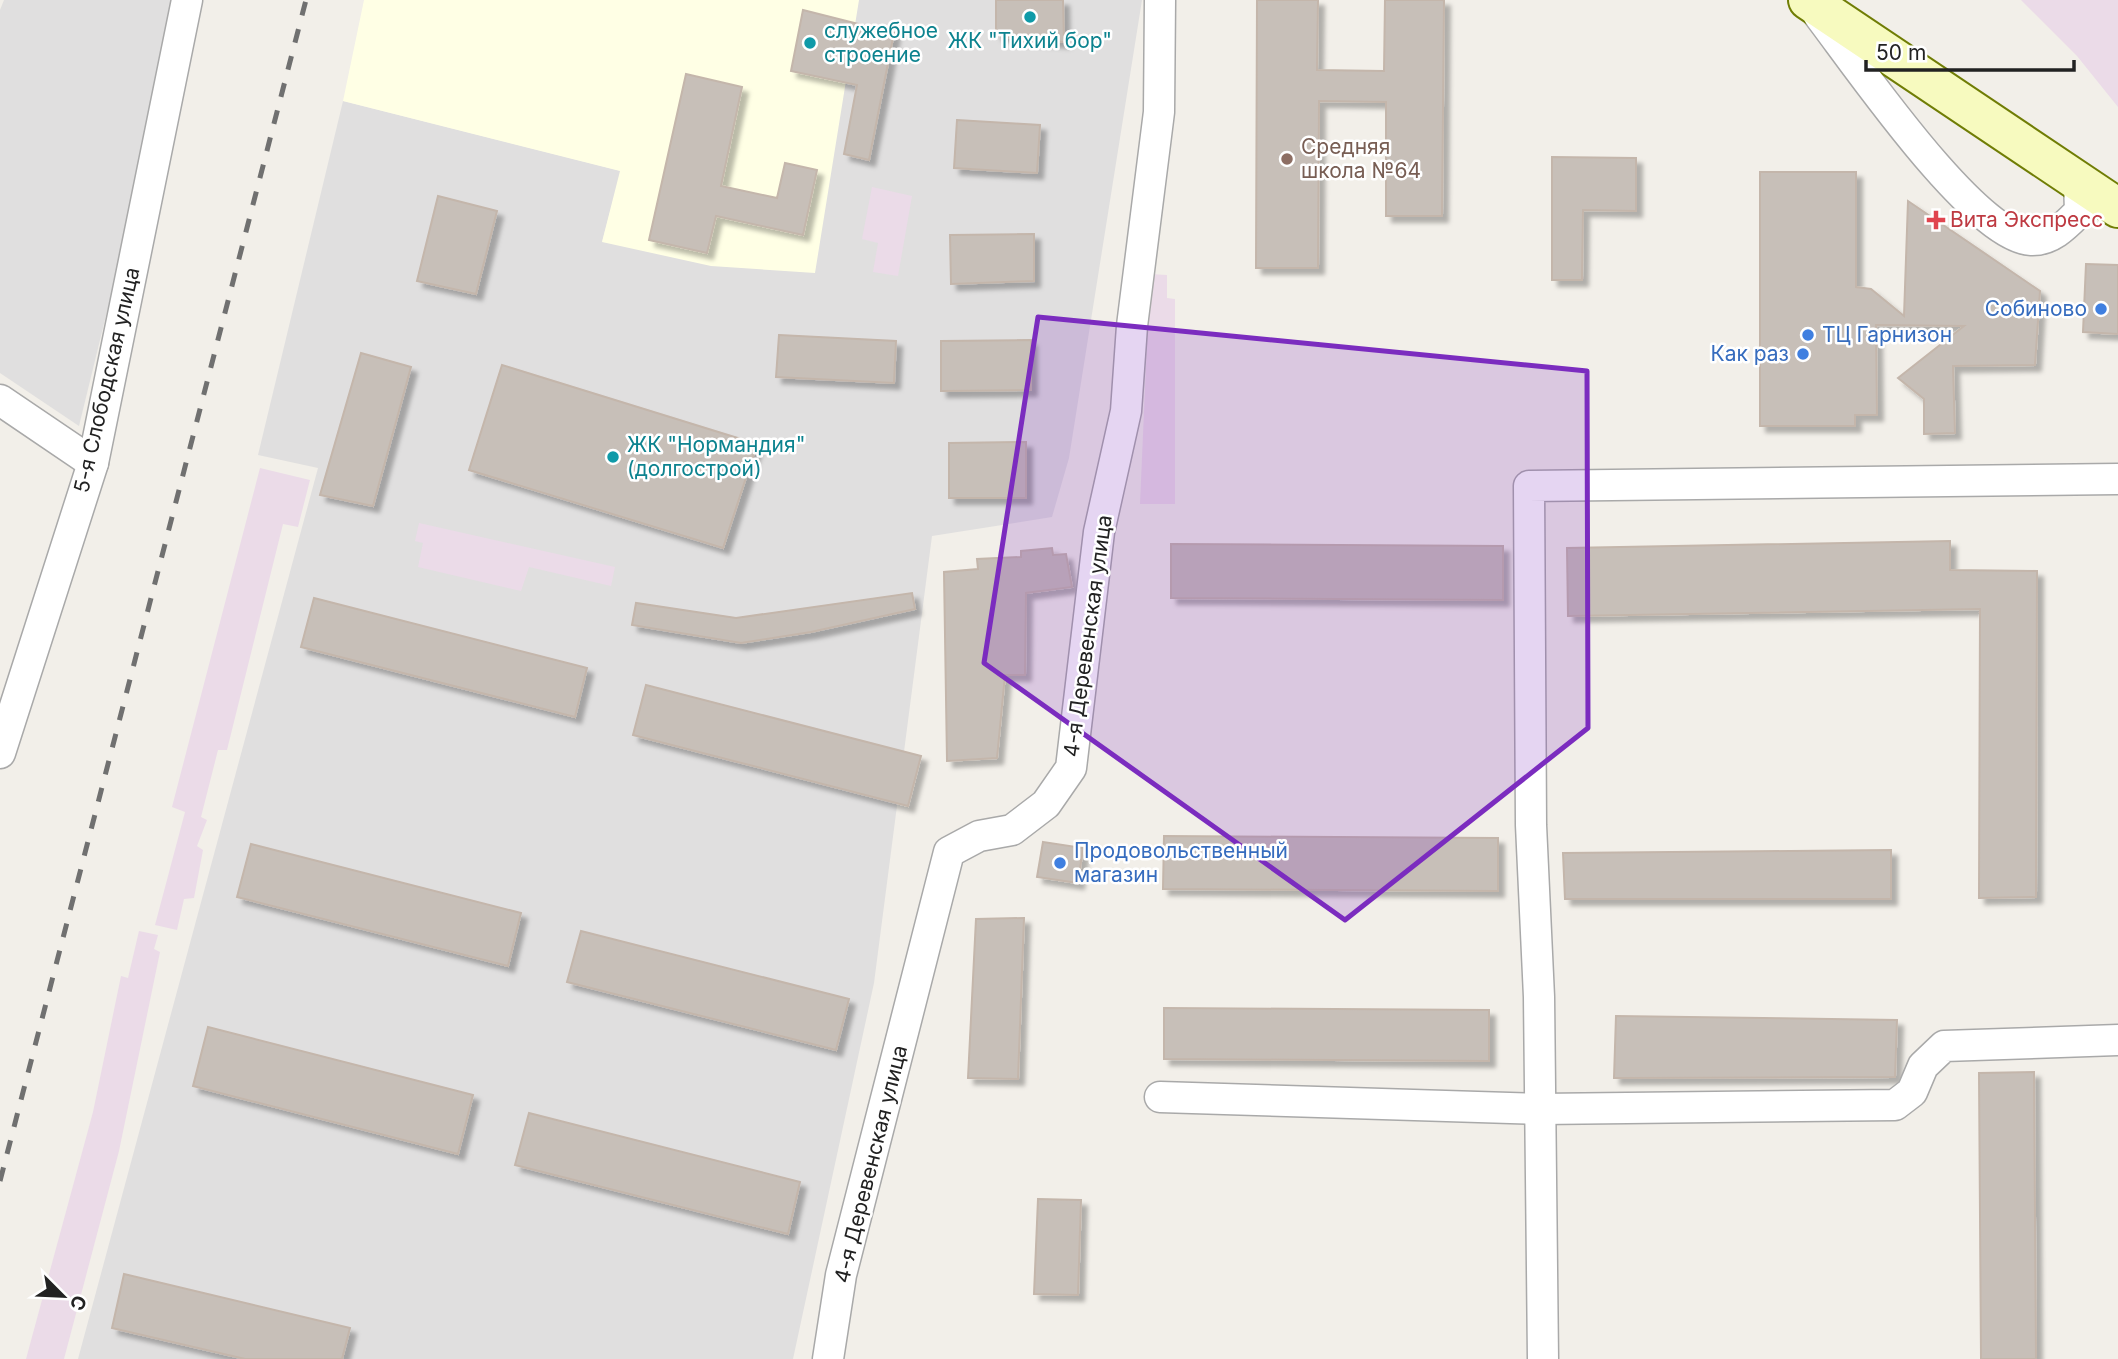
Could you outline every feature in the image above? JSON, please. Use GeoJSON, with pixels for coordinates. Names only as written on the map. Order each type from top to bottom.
{"type":"FeatureCollection","features":[{"type":"Feature","properties":{"kind":"street","name":"5-я Слободская улица"},"geometry":{"type":"LineString","coordinates":[[0,753],[93,463],[187,0]]}},
{"type":"Feature","properties":{"kind":"street","name":"4-я Деревенская улица"},"geometry":{"type":"LineString","coordinates":[[828,1359],[841,1275],[949,852],[979,836],[1012,830],[1046,804],[1071,768],[1099,532],[1126,411],[1132,326],[1158,112],[1160,0]]}},
{"type":"Feature","properties":{"kind":"street"},"geometry":{"type":"LineString","coordinates":[[1807,0],[2118,208]]}},
{"type":"Feature","properties":{"kind":"street"},"geometry":{"type":"LineString","coordinates":[[1807,0],[1953,189],[1997,226],[2031,240],[2060,232],[2080,211],[2079,182]]}},
{"type":"Feature","properties":{"kind":"street"},"geometry":{"type":"LineString","coordinates":[[0,400],[93,463]]}},
{"type":"Feature","properties":{"kind":"street"},"geometry":{"type":"LineString","coordinates":[[1544,1359],[1541,1109],[1531,825],[1529,486],[2118,478]]}},
{"type":"Feature","properties":{"kind":"street"},"geometry":{"type":"LineString","coordinates":[[1160,1097],[1541,1109],[1895,1105],[1912,1092],[1923,1066],[1944,1046],[2118,1040]]}},
{"type":"Feature","properties":{"kind":"highlighted area"},"geometry":{"type":"Polygon","coordinates":[[[1038,317],[1587,371],[1588,728],[1345,920],[984,663],[1038,317]]]}},
{"type":"Feature","properties":{"kind":"shaded area"},"geometry":{"type":"Polygon","coordinates":[[[4,0],[183,0],[79,426],[0,373],[0,10],[4,0]]]}},
{"type":"Feature","properties":{"kind":"shaded area"},"geometry":{"type":"Polygon","coordinates":[[[364,0],[859,0],[815,273],[711,266],[602,242],[620,171],[343,101],[364,0]]]}},
{"type":"Feature","properties":{"kind":"shaded area"},"geometry":{"type":"Polygon","coordinates":[[[853,0],[1142,0],[1069,458],[1052,517],[932,536],[874,983],[793,1359],[78,1359],[318,468],[258,455],[343,101],[621,171],[602,242],[853,0]]]}},
{"type":"Feature","properties":{"kind":"shaded area"},"geometry":{"type":"Polygon","coordinates":[[[2021,0],[2118,0],[2118,107],[2077,56],[2021,0]]]}},
{"type":"Feature","properties":{"kind":"shaded area"},"geometry":{"type":"Polygon","coordinates":[[[872,187],[912,196],[898,276],[873,272],[878,243],[862,239],[872,187]]]}},
{"type":"Feature","properties":{"kind":"shaded area"},"geometry":{"type":"Polygon","coordinates":[[[1150,274],[1167,275],[1167,298],[1175,299],[1175,504],[1140,504],[1150,274]]]}},
{"type":"Feature","properties":{"kind":"shaded area"},"geometry":{"type":"Polygon","coordinates":[[[260,468],[310,480],[298,527],[283,524],[227,750],[218,750],[201,817],[207,820],[197,846],[203,850],[194,898],[184,899],[177,930],[155,925],[185,812],[172,807],[260,468]]]}},
{"type":"Feature","properties":{"kind":"shaded area"},"geometry":{"type":"Polygon","coordinates":[[[419,523],[615,567],[611,586],[529,567],[521,591],[418,567],[423,543],[415,541],[419,523]]]}},
{"type":"Feature","properties":{"kind":"shaded area"},"geometry":{"type":"Polygon","coordinates":[[[139,931],[158,935],[154,949],[160,952],[119,1151],[64,1359],[26,1359],[93,1112],[121,976],[128,978],[139,931]]]}},
{"type":"Feature","properties":{"kind":"building","name":"ЖК \"Тихий бор\""},"geometry":{"type":"Polygon","coordinates":[[[996,0],[1063,0],[1064,42],[1015,39],[996,34],[996,0]]]}},
{"type":"Feature","properties":{"kind":"building","name":"Средняя школа №64"},"geometry":{"type":"Polygon","coordinates":[[[1257,0],[1318,0],[1317,70],[1384,71],[1385,0],[1444,0],[1442,216],[1386,216],[1386,102],[1319,101],[1318,268],[1256,268],[1257,0]]]}},
{"type":"Feature","properties":{"kind":"building"},"geometry":{"type":"Polygon","coordinates":[[[803,10],[894,33],[869,160],[844,154],[857,85],[791,71],[803,10]]]}},
{"type":"Feature","properties":{"kind":"building"},"geometry":{"type":"Polygon","coordinates":[[[686,74],[742,87],[721,186],[777,198],[785,163],[817,170],[803,235],[716,216],[707,253],[649,240],[686,74]]]}},
{"type":"Feature","properties":{"kind":"building"},"geometry":{"type":"Polygon","coordinates":[[[957,120],[1040,125],[1037,173],[954,168],[957,120]]]}},
{"type":"Feature","properties":{"kind":"building"},"geometry":{"type":"Polygon","coordinates":[[[1552,157],[1636,158],[1636,211],[1583,210],[1582,280],[1552,280],[1552,157]]]}},
{"type":"Feature","properties":{"kind":"building"},"geometry":{"type":"Polygon","coordinates":[[[1760,172],[1856,172],[1856,287],[1871,289],[1904,316],[1908,201],[2040,291],[2035,365],[1953,366],[1955,433],[1924,434],[1924,399],[1898,378],[1964,326],[1876,325],[1877,415],[1855,415],[1855,426],[1760,426],[1760,172]]]}},
{"type":"Feature","properties":{"kind":"building"},"geometry":{"type":"Polygon","coordinates":[[[438,196],[497,211],[476,294],[417,281],[438,196]]]}},
{"type":"Feature","properties":{"kind":"building"},"geometry":{"type":"Polygon","coordinates":[[[1034,234],[1034,281],[951,284],[950,235],[1034,234]]]}},
{"type":"Feature","properties":{"kind":"building"},"geometry":{"type":"Polygon","coordinates":[[[2086,264],[2118,265],[2118,334],[2083,332],[2086,264]]]}},
{"type":"Feature","properties":{"kind":"building"},"geometry":{"type":"Polygon","coordinates":[[[779,335],[896,341],[894,383],[776,377],[779,335]]]}},
{"type":"Feature","properties":{"kind":"building"},"geometry":{"type":"Polygon","coordinates":[[[1031,340],[1031,390],[941,391],[941,341],[1031,340]]]}},
{"type":"Feature","properties":{"kind":"building"},"geometry":{"type":"Polygon","coordinates":[[[361,353],[411,367],[373,506],[320,495],[361,353]]]}},
{"type":"Feature","properties":{"kind":"building","name":"ЖК \"Нормандия\" (долгострой)"},"geometry":{"type":"Polygon","coordinates":[[[502,365],[757,444],[723,548],[469,470],[502,365]]]}},
{"type":"Feature","properties":{"kind":"building"},"geometry":{"type":"Polygon","coordinates":[[[1026,442],[1026,498],[949,498],[949,443],[1026,442]]]}},
{"type":"Feature","properties":{"kind":"building"},"geometry":{"type":"Polygon","coordinates":[[[1950,541],[1950,570],[2037,571],[2036,897],[1979,898],[1980,609],[1568,616],[1567,548],[1950,541]]]}},
{"type":"Feature","properties":{"kind":"building"},"geometry":{"type":"Polygon","coordinates":[[[1171,544],[1503,546],[1503,600],[1171,598],[1171,544]]]}},
{"type":"Feature","properties":{"kind":"building"},"geometry":{"type":"Polygon","coordinates":[[[1052,548],[1053,555],[1066,554],[1072,587],[1026,593],[1025,675],[1005,675],[997,758],[947,761],[944,572],[978,569],[977,559],[1021,557],[1021,551],[1052,548]]]}},
{"type":"Feature","properties":{"kind":"building"},"geometry":{"type":"Polygon","coordinates":[[[912,593],[915,609],[811,632],[741,643],[632,625],[636,603],[736,618],[912,593]]]}},
{"type":"Feature","properties":{"kind":"building"},"geometry":{"type":"Polygon","coordinates":[[[314,598],[587,668],[575,717],[301,647],[314,598]]]}},
{"type":"Feature","properties":{"kind":"building"},"geometry":{"type":"Polygon","coordinates":[[[646,685],[921,756],[908,806],[633,735],[646,685]]]}},
{"type":"Feature","properties":{"kind":"building"},"geometry":{"type":"Polygon","coordinates":[[[1164,836],[1498,838],[1498,891],[1163,889],[1164,836]]]}},
{"type":"Feature","properties":{"kind":"building","name":"Продовольственный магазин"},"geometry":{"type":"Polygon","coordinates":[[[1043,842],[1083,848],[1078,883],[1037,877],[1043,842]]]}},
{"type":"Feature","properties":{"kind":"building"},"geometry":{"type":"Polygon","coordinates":[[[251,844],[521,913],[508,966],[237,897],[251,844]]]}},
{"type":"Feature","properties":{"kind":"building"},"geometry":{"type":"Polygon","coordinates":[[[1891,850],[1891,899],[1565,899],[1563,853],[1891,850]]]}},
{"type":"Feature","properties":{"kind":"building"},"geometry":{"type":"Polygon","coordinates":[[[1024,918],[1018,1079],[968,1078],[976,919],[1024,918]]]}},
{"type":"Feature","properties":{"kind":"building"},"geometry":{"type":"Polygon","coordinates":[[[581,931],[849,999],[836,1050],[567,982],[581,931]]]}},
{"type":"Feature","properties":{"kind":"building"},"geometry":{"type":"Polygon","coordinates":[[[1164,1008],[1489,1010],[1489,1061],[1164,1059],[1164,1008]]]}},
{"type":"Feature","properties":{"kind":"building"},"geometry":{"type":"Polygon","coordinates":[[[1616,1016],[1897,1020],[1895,1077],[1614,1078],[1616,1016]]]}},
{"type":"Feature","properties":{"kind":"building"},"geometry":{"type":"Polygon","coordinates":[[[208,1027],[473,1095],[458,1154],[193,1086],[208,1027]]]}},
{"type":"Feature","properties":{"kind":"building"},"geometry":{"type":"Polygon","coordinates":[[[2034,1072],[2036,1359],[1981,1359],[1979,1073],[2034,1072]]]}},
{"type":"Feature","properties":{"kind":"building"},"geometry":{"type":"Polygon","coordinates":[[[529,1113],[800,1182],[788,1234],[515,1165],[529,1113]]]}},
{"type":"Feature","properties":{"kind":"building"},"geometry":{"type":"Polygon","coordinates":[[[1038,1199],[1081,1200],[1078,1295],[1034,1294],[1038,1199]]]}},
{"type":"Feature","properties":{"kind":"building"},"geometry":{"type":"Polygon","coordinates":[[[124,1274],[350,1328],[342,1359],[245,1359],[112,1328],[124,1274]]]}},
{"type":"Feature","properties":{"kind":"railway"},"geometry":{"type":"LineString","coordinates":[[0,1181],[306,0]]}},
{"type":"Feature","properties":{"kind":"place","name":"ЖК \"Тихий бор\""},"geometry":{"type":"Point","coordinates":[1030,17]}},
{"type":"Feature","properties":{"kind":"place","name":"служебное строение"},"geometry":{"type":"Point","coordinates":[810,43]}},
{"type":"Feature","properties":{"kind":"place","name":"Средняя школа №64"},"geometry":{"type":"Point","coordinates":[1287,159]}},
{"type":"Feature","properties":{"kind":"place","name":"Вита Экспресс"},"geometry":{"type":"Point","coordinates":[1936,220]}},
{"type":"Feature","properties":{"kind":"place","name":"Собиново"},"geometry":{"type":"Point","coordinates":[2101,309]}},
{"type":"Feature","properties":{"kind":"place","name":"ТЦ Гарнизон"},"geometry":{"type":"Point","coordinates":[1808,335]}},
{"type":"Feature","properties":{"kind":"place","name":"Как раз"},"geometry":{"type":"Point","coordinates":[1803,354]}},
{"type":"Feature","properties":{"kind":"place","name":"ЖК \"Нормандия\" (долгострой)"},"geometry":{"type":"Point","coordinates":[613,457]}},
{"type":"Feature","properties":{"kind":"place","name":"Продовольственный магазин"},"geometry":{"type":"Point","coordinates":[1060,863]}}]}
